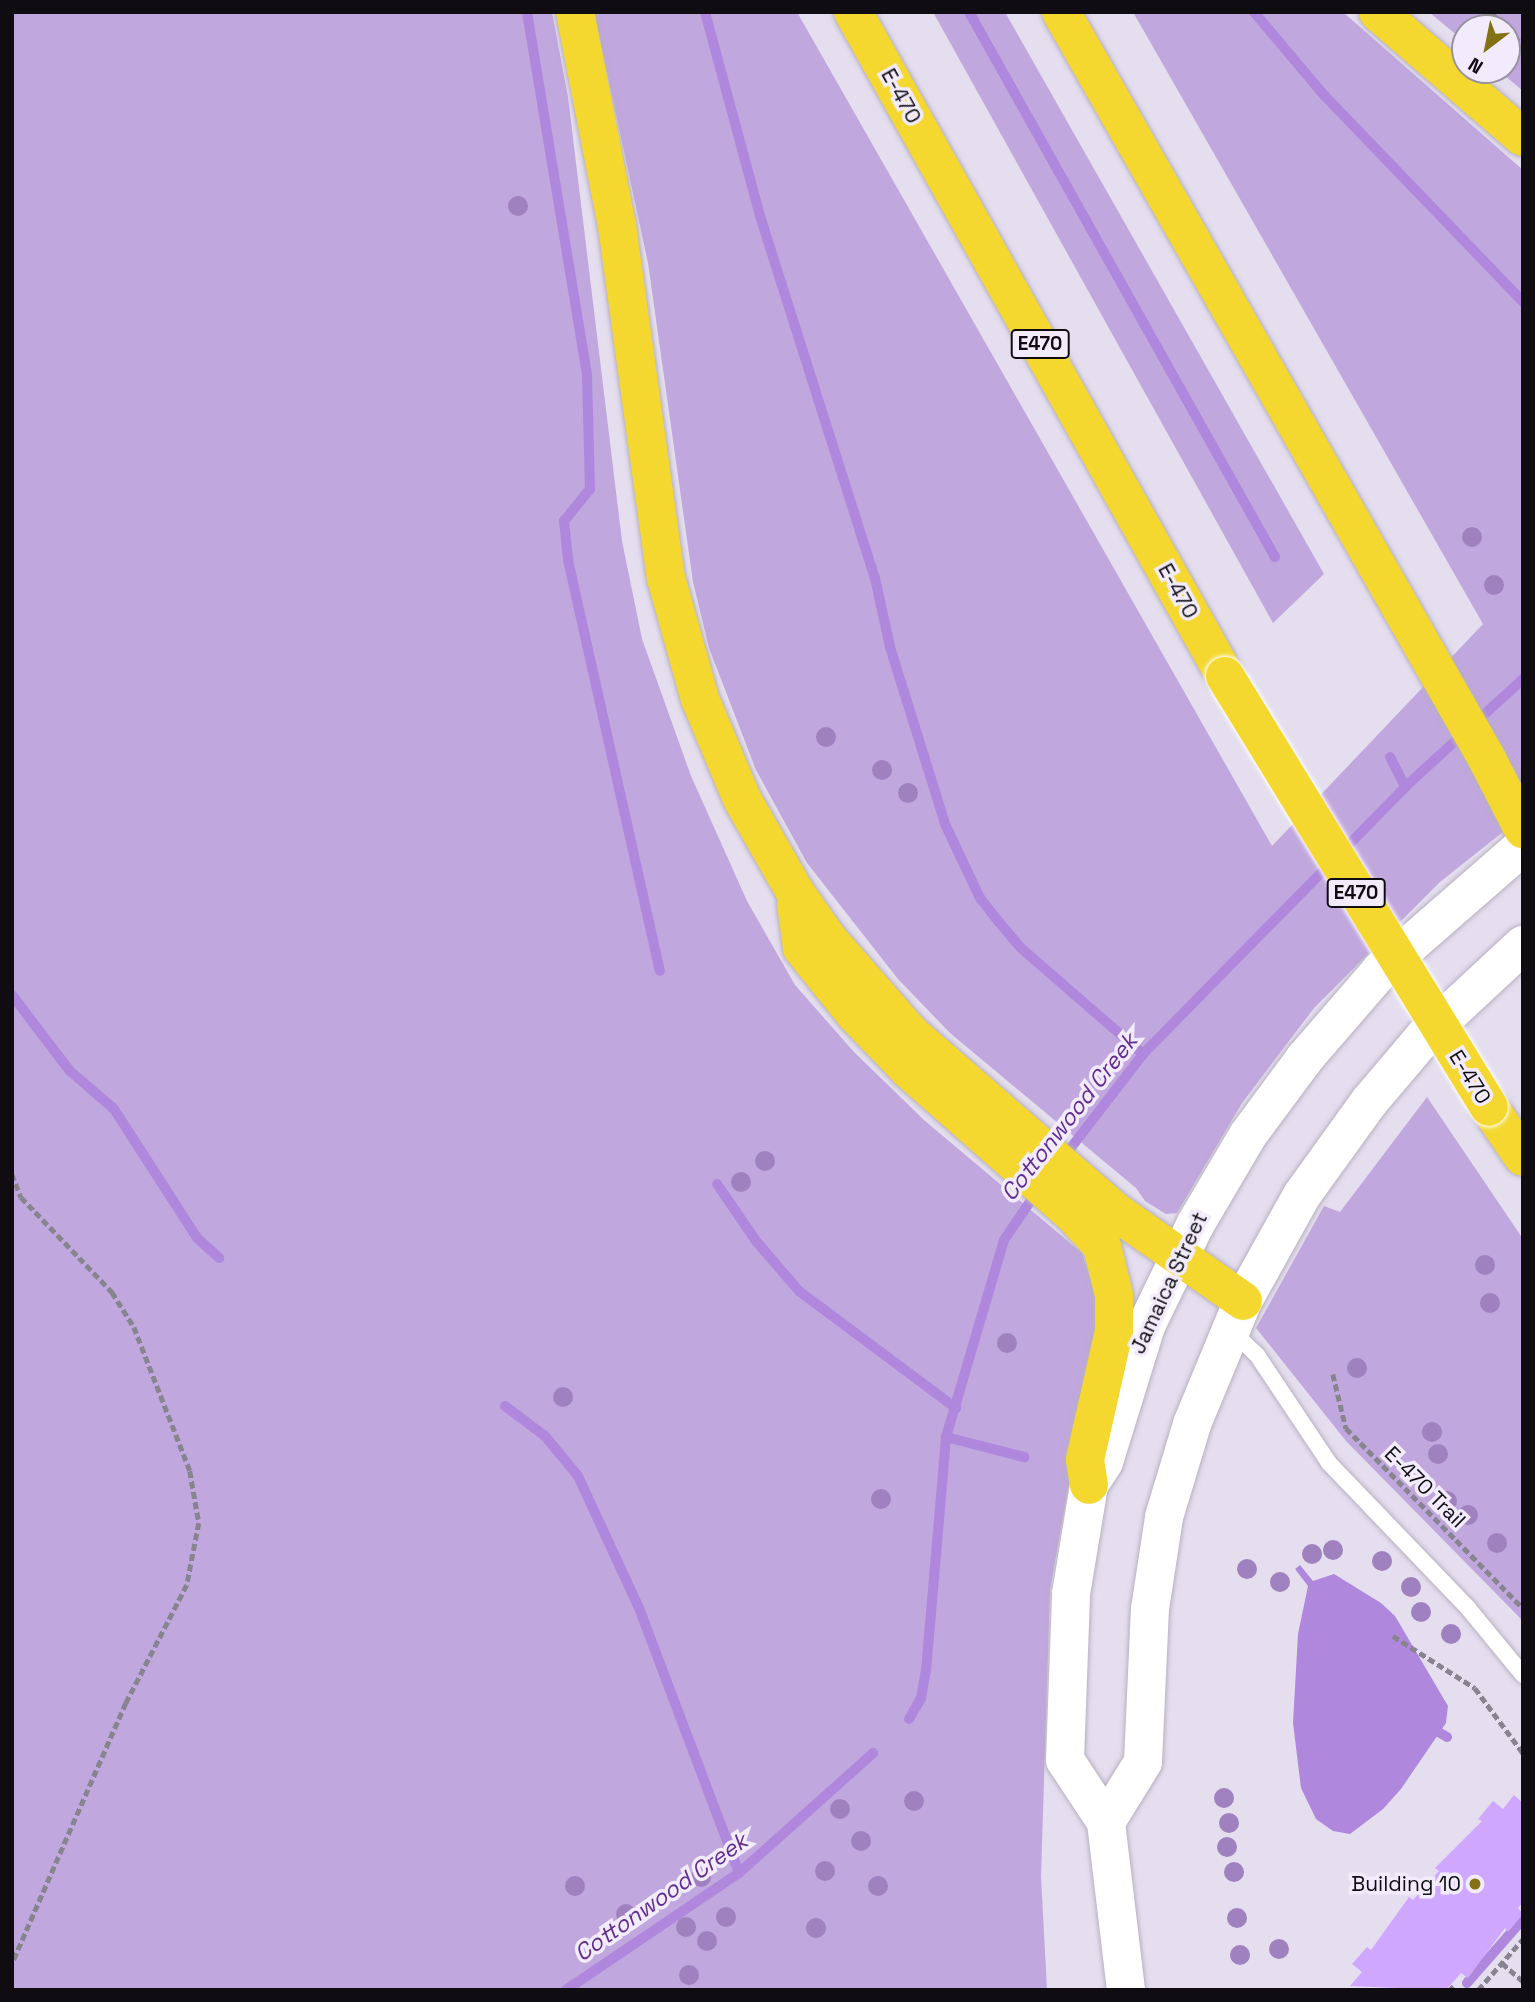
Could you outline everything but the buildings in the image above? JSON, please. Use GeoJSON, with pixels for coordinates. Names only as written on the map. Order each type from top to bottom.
{"type":"FeatureCollection","features":[{"type":"Feature","properties":{"kind":"highway"},"geometry":{"type":"LineString","coordinates":[[575,12],[617,226],[659,537],[674,612],[720,751],[795,892],[869,988],[963,1101],[1106,1224],[1178,1256],[1236,1315]]}},
{"type":"Feature","properties":{"kind":"highway","name":"E-470"},"geometry":{"type":"LineString","coordinates":[[853,12],[1226,676],[1523,1157]]}},
{"type":"Feature","properties":{"kind":"highway"},"geometry":{"type":"LineString","coordinates":[[1061,12],[1487,759],[1523,829]]}},
{"type":"Feature","properties":{"kind":"highway"},"geometry":{"type":"LineString","coordinates":[[1378,12],[1523,137]]}},
{"type":"Feature","properties":{"kind":"highway"},"geometry":{"type":"LineString","coordinates":[[1487,759],[1523,781]]}},
{"type":"Feature","properties":{"kind":"highway"},"geometry":{"type":"LineString","coordinates":[[1089,1485],[1085,1460],[1110,1361],[1115,1314],[1106,1224]]}},
{"type":"Feature","properties":{"kind":"main road","name":"Jamaica Street"},"geometry":{"type":"LineString","coordinates":[[1126,1990],[1106,1822],[1065,1760],[1071,1594],[1089,1485],[1104,1462],[1131,1364],[1178,1256],[1248,1135],[1338,1018],[1434,919],[1523,846]]}},
{"type":"Feature","properties":{"kind":"main road"},"geometry":{"type":"LineString","coordinates":[[1106,1822],[1143,1762],[1146,1655],[1160,1539],[1192,1424],[1236,1315],[1302,1195],[1369,1102],[1425,1035],[1523,945]]}},
{"type":"Feature","properties":{"kind":"lane"},"geometry":{"type":"LineString","coordinates":[[1236,1315],[1257,1355],[1329,1463],[1468,1608],[1523,1675]]}},
{"type":"Feature","properties":{"kind":"path"},"geometry":{"type":"LineString","coordinates":[[12,1174],[21,1197],[112,1292],[134,1327],[190,1471],[199,1523],[187,1585],[126,1703],[12,1964]]}},
{"type":"Feature","properties":{"kind":"path","name":"E-470 Trail"},"geometry":{"type":"LineString","coordinates":[[1333,1374],[1346,1429],[1523,1608]]}},
{"type":"Feature","properties":{"kind":"path"},"geometry":{"type":"LineString","coordinates":[[1393,1636],[1475,1688],[1523,1753]]}},
{"type":"Feature","properties":{"kind":"path"},"geometry":{"type":"LineString","coordinates":[[1478,1990],[1523,1939]]}},
{"type":"Feature","properties":{"kind":"path"},"geometry":{"type":"LineString","coordinates":[[1502,1963],[1523,1982]]}},
{"type":"Feature","properties":{"kind":"shaded area"},"geometry":{"type":"Polygon","coordinates":[[[12,12],[552,12],[568,97],[622,541],[642,639],[691,776],[747,901],[795,985],[854,1052],[924,1120],[1082,1253],[1100,1309],[1050,1590],[1041,1876],[1047,1990],[12,1990],[12,12]]]}},
{"type":"Feature","properties":{"kind":"shaded area"},"geometry":{"type":"Polygon","coordinates":[[[594,12],[797,12],[1272,846],[1483,624],[1133,12],[1343,12],[1523,170],[1523,816],[1440,882],[1314,1008],[1242,1103],[1177,1213],[1166,1214],[1145,1201],[1136,1188],[950,1033],[898,979],[807,863],[756,770],[709,648],[693,582],[648,263],[594,12]]]}},
{"type":"Feature","properties":{"kind":"shaded area"},"geometry":{"type":"Polygon","coordinates":[[[933,12],[1005,12],[1324,574],[1273,623],[933,12]]]}},
{"type":"Feature","properties":{"kind":"shaded area"},"geometry":{"type":"Polygon","coordinates":[[[1429,12],[1523,12],[1523,91],[1515,84],[1521,84],[1521,14],[1451,14],[1451,30],[1429,12]]]}},
{"type":"Feature","properties":{"kind":"shaded area"},"geometry":{"type":"Polygon","coordinates":[[[1427,1097],[1523,1239],[1523,1621],[1346,1441],[1256,1328],[1324,1206],[1340,1212],[1427,1097]]]}},
{"type":"Feature","properties":{"kind":"shaded area"},"geometry":{"type":"Polygon","coordinates":[[[1300,1565],[1313,1581],[1334,1574],[1381,1603],[1395,1616],[1448,1706],[1446,1723],[1401,1789],[1383,1809],[1350,1834],[1333,1831],[1316,1819],[1301,1788],[1293,1723],[1298,1634],[1308,1586],[1295,1569],[1300,1565]]]}},
{"type":"Feature","properties":{"kind":"waterway"},"geometry":{"type":"LineString","coordinates":[[527,12],[587,375],[590,489],[564,521],[568,560],[660,971]]}},
{"type":"Feature","properties":{"kind":"waterway"},"geometry":{"type":"LineString","coordinates":[[705,12],[760,216],[875,578],[890,647],[945,824],[980,898],[1021,948],[1143,1054]]}},
{"type":"Feature","properties":{"kind":"waterway"},"geometry":{"type":"LineString","coordinates":[[969,12],[1275,557]]}},
{"type":"Feature","properties":{"kind":"waterway"},"geometry":{"type":"LineString","coordinates":[[1254,12],[1323,94],[1523,302]]}},
{"type":"Feature","properties":{"kind":"waterway","name":"Cottonwood Creek"},"geometry":{"type":"LineString","coordinates":[[1063,1158],[1143,1054],[1405,787],[1523,679]]}},
{"type":"Feature","properties":{"kind":"waterway"},"geometry":{"type":"LineString","coordinates":[[1390,757],[1405,787]]}},
{"type":"Feature","properties":{"kind":"waterway"},"geometry":{"type":"LineString","coordinates":[[12,995],[70,1071],[114,1109],[197,1238],[219,1258]]}},
{"type":"Feature","properties":{"kind":"waterway"},"geometry":{"type":"LineString","coordinates":[[717,1184],[756,1241],[799,1291],[956,1408]]}},
{"type":"Feature","properties":{"kind":"waterway","name":"Cottonwood Creek"},"geometry":{"type":"LineString","coordinates":[[909,1719],[921,1698],[926,1671],[946,1437],[1004,1240],[1038,1190]]}},
{"type":"Feature","properties":{"kind":"waterway"},"geometry":{"type":"LineString","coordinates":[[505,1406],[545,1436],[578,1476],[639,1608],[739,1873]]}},
{"type":"Feature","properties":{"kind":"waterway"},"geometry":{"type":"LineString","coordinates":[[946,1437],[1024,1457]]}},
{"type":"Feature","properties":{"kind":"waterway"},"geometry":{"type":"LineString","coordinates":[[1428,1726],[1447,1737]]}},
{"type":"Feature","properties":{"kind":"waterway","name":"Cottonwood Creek"},"geometry":{"type":"LineString","coordinates":[[566,1990],[739,1873],[873,1753]]}},
{"type":"Feature","properties":{"kind":"waterway"},"geometry":{"type":"LineString","coordinates":[[1467,1983],[1523,1919]]}},
{"type":"Feature","properties":{"kind":"place","name":"Building 10"},"geometry":{"type":"Point","coordinates":[1475,1884]}}]}
